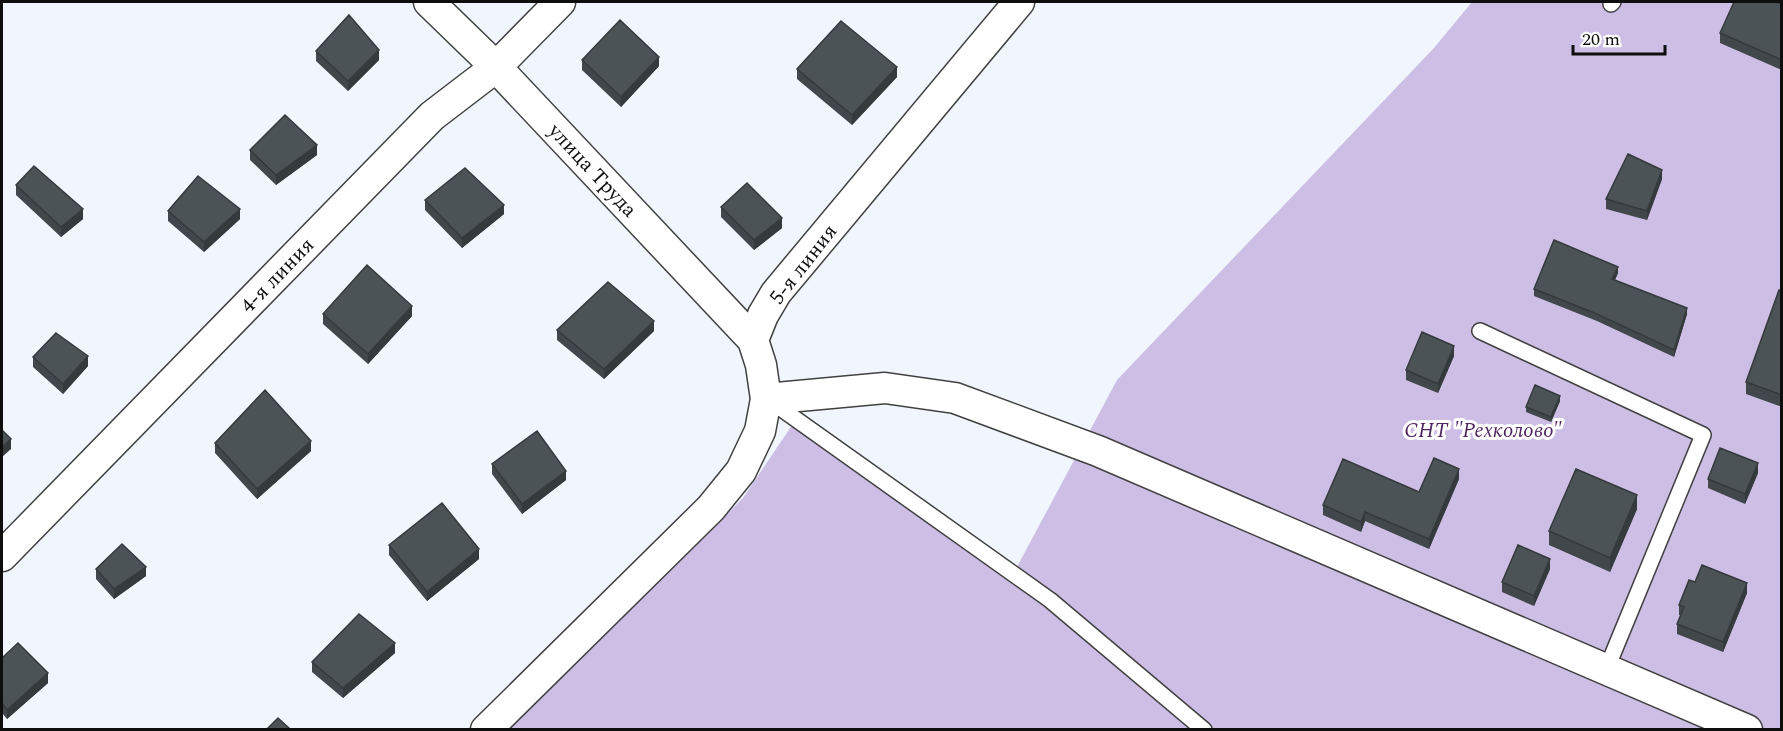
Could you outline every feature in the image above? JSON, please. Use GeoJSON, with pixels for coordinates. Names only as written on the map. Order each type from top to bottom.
{"type":"FeatureCollection","features":[{"type":"Feature","properties":{"kind":"street","name":"улица Труда"},"geometry":{"type":"LineString","coordinates":[[429,2],[496,67],[753,340]]}},
{"type":"Feature","properties":{"kind":"street","name":"4-я линия"},"geometry":{"type":"LineString","coordinates":[[2,556],[432,116],[496,67],[560,2]]}},
{"type":"Feature","properties":{"kind":"street","name":"5-я линия"},"geometry":{"type":"LineString","coordinates":[[753,340],[763,315],[776,293],[1019,2]]}},
{"type":"Feature","properties":{"kind":"street"},"geometry":{"type":"LineString","coordinates":[[486,729],[711,508],[741,471],[760,431],[766,399],[761,365],[753,340]]}},
{"type":"Feature","properties":{"kind":"street"},"geometry":{"type":"LineString","coordinates":[[766,399],[885,388],[955,398],[1098,451],[1747,729]]}},
{"type":"Feature","properties":{"kind":"lane"},"geometry":{"type":"LineString","coordinates":[[1480,332],[1703,435],[1607,668]]}},
{"type":"Feature","properties":{"kind":"lane"},"geometry":{"type":"LineString","coordinates":[[766,399],[1050,600],[1204,729]]}},
{"type":"Feature","properties":{"kind":"green space","name":"СНТ \"Рехколово\""},"geometry":{"type":"Polygon","coordinates":[[[1472,2],[1781,2],[1781,729],[508,730],[743,498],[801,412],[1010,580],[1117,380],[1434,48],[1472,2]]]}},
{"type":"Feature","properties":{"kind":"building"},"geometry":{"type":"Polygon","coordinates":[[[1734,2],[1782,4],[1782,60],[1720,33],[1734,2]]]}},
{"type":"Feature","properties":{"kind":"building"},"geometry":{"type":"Polygon","coordinates":[[[349,15],[379,50],[348,81],[316,51],[349,15]]]}},
{"type":"Feature","properties":{"kind":"building"},"geometry":{"type":"Polygon","coordinates":[[[620,20],[659,57],[621,97],[582,60],[620,20]]]}},
{"type":"Feature","properties":{"kind":"building"},"geometry":{"type":"Polygon","coordinates":[[[841,21],[897,67],[852,115],[797,69],[841,21]]]}},
{"type":"Feature","properties":{"kind":"building"},"geometry":{"type":"Polygon","coordinates":[[[285,115],[317,145],[276,175],[250,150],[285,115]]]}},
{"type":"Feature","properties":{"kind":"building"},"geometry":{"type":"Polygon","coordinates":[[[1628,154],[1662,170],[1647,211],[1606,199],[1628,154]]]}},
{"type":"Feature","properties":{"kind":"building"},"geometry":{"type":"Polygon","coordinates":[[[34,166],[83,209],[61,227],[16,185],[34,166]]]}},
{"type":"Feature","properties":{"kind":"building"},"geometry":{"type":"Polygon","coordinates":[[[465,168],[504,205],[462,238],[425,200],[465,168]]]}},
{"type":"Feature","properties":{"kind":"building"},"geometry":{"type":"Polygon","coordinates":[[[198,176],[240,209],[204,242],[168,211],[198,176]]]}},
{"type":"Feature","properties":{"kind":"building"},"geometry":{"type":"Polygon","coordinates":[[[747,183],[782,218],[754,240],[721,207],[747,183]]]}},
{"type":"Feature","properties":{"kind":"building"},"geometry":{"type":"Polygon","coordinates":[[[1554,240],[1618,267],[1612,279],[1687,308],[1674,350],[1597,314],[1534,289],[1554,240]]]}},
{"type":"Feature","properties":{"kind":"building"},"geometry":{"type":"Polygon","coordinates":[[[367,265],[412,306],[368,354],[323,314],[367,265]]]}},
{"type":"Feature","properties":{"kind":"building"},"geometry":{"type":"Polygon","coordinates":[[[608,282],[654,321],[604,369],[557,330],[608,282]]]}},
{"type":"Feature","properties":{"kind":"building"},"geometry":{"type":"Polygon","coordinates":[[[1779,290],[1782,290],[1782,395],[1746,382],[1779,290]]]}},
{"type":"Feature","properties":{"kind":"building"},"geometry":{"type":"Polygon","coordinates":[[[1422,332],[1454,346],[1438,384],[1406,370],[1422,332]]]}},
{"type":"Feature","properties":{"kind":"building"},"geometry":{"type":"Polygon","coordinates":[[[56,333],[88,356],[63,384],[33,357],[56,333]]]}},
{"type":"Feature","properties":{"kind":"building"},"geometry":{"type":"Polygon","coordinates":[[[1535,385],[1560,396],[1551,417],[1526,407],[1535,385]]]}},
{"type":"Feature","properties":{"kind":"building"},"geometry":{"type":"Polygon","coordinates":[[[265,390],[311,441],[257,489],[215,443],[265,390]]]}},
{"type":"Feature","properties":{"kind":"building"},"geometry":{"type":"Polygon","coordinates":[[[2,430],[11,439],[2,447],[2,430]]]}},
{"type":"Feature","properties":{"kind":"building"},"geometry":{"type":"Polygon","coordinates":[[[537,431],[566,471],[522,504],[492,464],[537,431]]]}},
{"type":"Feature","properties":{"kind":"building"},"geometry":{"type":"Polygon","coordinates":[[[1720,448],[1758,463],[1745,494],[1708,479],[1720,448]]]}},
{"type":"Feature","properties":{"kind":"building"},"geometry":{"type":"Polygon","coordinates":[[[1434,458],[1459,469],[1429,539],[1365,512],[1361,522],[1323,505],[1343,459],[1419,492],[1434,458]]]}},
{"type":"Feature","properties":{"kind":"building"},"geometry":{"type":"Polygon","coordinates":[[[1576,469],[1637,495],[1610,558],[1549,531],[1576,469]]]}},
{"type":"Feature","properties":{"kind":"building"},"geometry":{"type":"Polygon","coordinates":[[[442,503],[479,549],[427,592],[389,545],[442,503]]]}},
{"type":"Feature","properties":{"kind":"building"},"geometry":{"type":"Polygon","coordinates":[[[122,544],[146,567],[114,589],[96,569],[122,544]]]}},
{"type":"Feature","properties":{"kind":"building"},"geometry":{"type":"Polygon","coordinates":[[[1518,545],[1550,559],[1534,596],[1502,582],[1518,545]]]}},
{"type":"Feature","properties":{"kind":"building"},"geometry":{"type":"Polygon","coordinates":[[[1702,565],[1747,583],[1723,642],[1677,624],[1684,607],[1679,605],[1689,580],[1695,582],[1702,565]]]}},
{"type":"Feature","properties":{"kind":"building"},"geometry":{"type":"Polygon","coordinates":[[[359,614],[395,643],[343,688],[312,662],[359,614]]]}},
{"type":"Feature","properties":{"kind":"building"},"geometry":{"type":"Polygon","coordinates":[[[18,643],[48,673],[7,710],[2,703],[2,658],[18,643]]]}},
{"type":"Feature","properties":{"kind":"building"},"geometry":{"type":"Polygon","coordinates":[[[278,718],[290,729],[267,729],[278,718]]]}}]}
